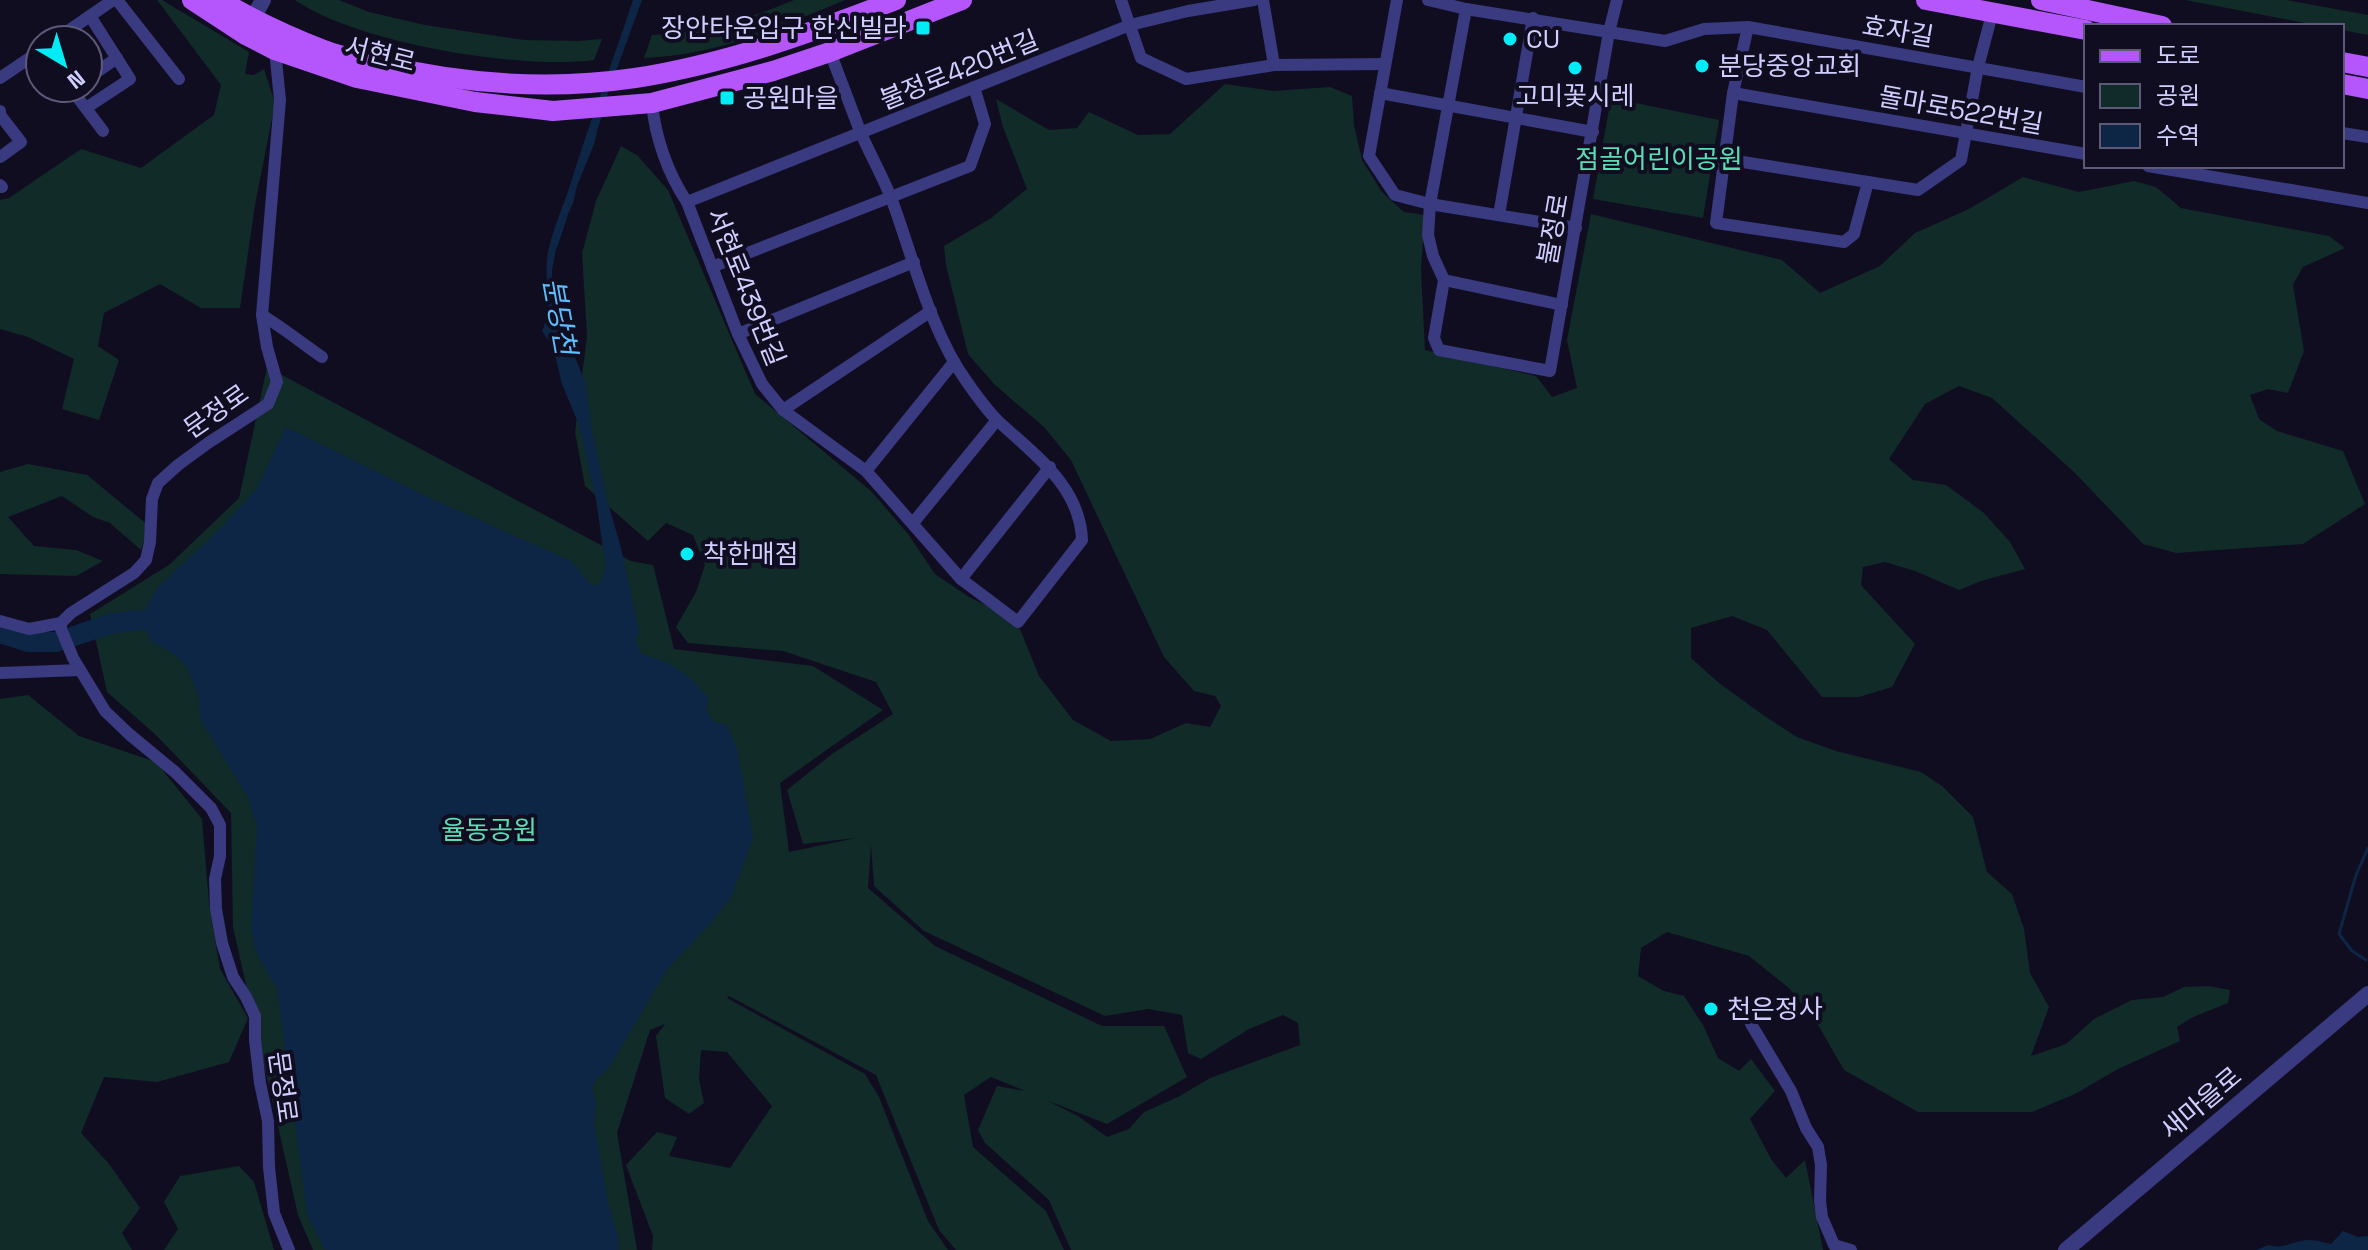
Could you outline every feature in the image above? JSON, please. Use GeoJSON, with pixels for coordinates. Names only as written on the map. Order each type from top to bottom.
{"type":"FeatureCollection","features":[{"type":"Feature","properties":{"kind":"main road","name":"서현로"},"geometry":{"type":"LineString","coordinates":[[192,0],[357,78],[524,108],[571,109],[644,104]]}},
{"type":"Feature","properties":{"kind":"main road","name":"서현로"},"geometry":{"type":"LineString","coordinates":[[220,0],[248,27]]}},
{"type":"Feature","properties":{"kind":"main road","name":"서현로"},"geometry":{"type":"LineString","coordinates":[[278,41],[409,71],[485,83],[526,86],[574,83],[635,78],[732,57],[820,29],[896,0]]}},
{"type":"Feature","properties":{"kind":"main road"},"geometry":{"type":"LineString","coordinates":[[644,104],[773,71],[962,0]]}},
{"type":"Feature","properties":{"kind":"main road"},"geometry":{"type":"LineString","coordinates":[[1926,0],[2084,30]]}},
{"type":"Feature","properties":{"kind":"main road"},"geometry":{"type":"LineString","coordinates":[[2041,0],[2153,24]]}},
{"type":"Feature","properties":{"kind":"main road"},"geometry":{"type":"LineString","coordinates":[[2344,62],[2368,67]]}},
{"type":"Feature","properties":{"kind":"main road"},"geometry":{"type":"LineString","coordinates":[[2344,84],[2368,89]]}},
{"type":"Feature","properties":{"kind":"street"},"geometry":{"type":"LineString","coordinates":[[78,24],[115,0],[179,79]]}},
{"type":"Feature","properties":{"kind":"street"},"geometry":{"type":"LineString","coordinates":[[248,27],[263,0]]}},
{"type":"Feature","properties":{"kind":"street"},"geometry":{"type":"LineString","coordinates":[[1121,0],[1141,58],[1186,79],[1274,65],[1385,64]]}},
{"type":"Feature","properties":{"kind":"street","name":"불정로420번길"},"geometry":{"type":"LineString","coordinates":[[687,202],[1130,25],[1254,0]]}},
{"type":"Feature","properties":{"kind":"street"},"geometry":{"type":"LineString","coordinates":[[1263,0],[1274,65]]}},
{"type":"Feature","properties":{"kind":"street"},"geometry":{"type":"LineString","coordinates":[[1397,0],[1369,156],[1395,195],[1430,204],[1576,228]]}},
{"type":"Feature","properties":{"kind":"street"},"geometry":{"type":"LineString","coordinates":[[1428,0],[1609,32]]}},
{"type":"Feature","properties":{"kind":"street","name":"불정로"},"geometry":{"type":"LineString","coordinates":[[1444,280],[1434,338],[1439,350],[1550,371],[1617,0]]}},
{"type":"Feature","properties":{"kind":"street"},"geometry":{"type":"LineString","coordinates":[[1466,9],[1430,204],[1428,235],[1433,256],[1444,280],[1562,305]]}},
{"type":"Feature","properties":{"kind":"street"},"geometry":{"type":"LineString","coordinates":[[1724,159],[1918,190],[1961,160],[1978,67],[1992,14]]}},
{"type":"Feature","properties":{"kind":"street"},"geometry":{"type":"LineString","coordinates":[[86,108],[130,79],[90,16]]}},
{"type":"Feature","properties":{"kind":"street"},"geometry":{"type":"LineString","coordinates":[[1499,215],[1533,18]]}},
{"type":"Feature","properties":{"kind":"street"},"geometry":{"type":"LineString","coordinates":[[1748,27],[1733,93],[1716,223],[1844,242],[1854,234],[1868,182]]}},
{"type":"Feature","properties":{"kind":"street","name":"효자길"},"geometry":{"type":"LineString","coordinates":[[1609,32],[1665,41],[1704,29],[1748,27],[2084,87]]}},
{"type":"Feature","properties":{"kind":"street","name":"문정로"},"geometry":{"type":"LineString","coordinates":[[278,41],[280,100],[262,315],[277,382],[268,404],[188,457],[158,483],[152,499],[146,560],[134,573],[71,613],[61,626],[76,664],[105,711],[175,772],[211,808],[220,825],[220,856],[215,879],[216,909],[222,943],[233,977],[255,1016],[256,1054],[268,1121],[274,1213],[289,1250]]}},
{"type":"Feature","properties":{"kind":"street"},"geometry":{"type":"LineString","coordinates":[[830,52],[861,133],[891,198],[931,311],[954,362],[997,420],[1050,467],[961,579]]}},
{"type":"Feature","properties":{"kind":"street"},"geometry":{"type":"LineString","coordinates":[[104,67],[117,58]]}},
{"type":"Feature","properties":{"kind":"street"},"geometry":{"type":"LineString","coordinates":[[0,78],[24,62]]}},
{"type":"Feature","properties":{"kind":"street"},"geometry":{"type":"LineString","coordinates":[[712,267],[970,166],[985,124],[974,87]]}},
{"type":"Feature","properties":{"kind":"street"},"geometry":{"type":"LineString","coordinates":[[1380,93],[1593,132]]}},
{"type":"Feature","properties":{"kind":"street","name":"돌마로522번길"},"geometry":{"type":"LineString","coordinates":[[1733,93],[2084,154]]}},
{"type":"Feature","properties":{"kind":"street"},"geometry":{"type":"LineString","coordinates":[[83,104],[103,131]]}},
{"type":"Feature","properties":{"kind":"street","name":"서현로439번길"},"geometry":{"type":"LineString","coordinates":[[644,104],[679,190],[687,202],[738,334],[762,384],[783,410],[866,471],[961,579],[1018,622],[1082,540],[1082,529],[1073,507],[1050,467]]}},
{"type":"Feature","properties":{"kind":"street"},"geometry":{"type":"LineString","coordinates":[[0,114],[21,142],[0,157]]}},
{"type":"Feature","properties":{"kind":"street"},"geometry":{"type":"LineString","coordinates":[[2344,133],[2368,137]]}},
{"type":"Feature","properties":{"kind":"street"},"geometry":{"type":"LineString","coordinates":[[2172,168],[2368,203]]}},
{"type":"Feature","properties":{"kind":"street"},"geometry":{"type":"LineString","coordinates":[[738,334],[914,262]]}},
{"type":"Feature","properties":{"kind":"street"},"geometry":{"type":"LineString","coordinates":[[783,410],[931,311]]}},
{"type":"Feature","properties":{"kind":"street"},"geometry":{"type":"LineString","coordinates":[[262,315],[285,328],[322,357]]}},
{"type":"Feature","properties":{"kind":"street"},"geometry":{"type":"LineString","coordinates":[[866,471],[954,362]]}},
{"type":"Feature","properties":{"kind":"street"},"geometry":{"type":"LineString","coordinates":[[913,523],[997,420]]}},
{"type":"Feature","properties":{"kind":"street"},"geometry":{"type":"LineString","coordinates":[[0,621],[29,629],[61,626]]}},
{"type":"Feature","properties":{"kind":"street"},"geometry":{"type":"LineString","coordinates":[[0,673],[76,664]]}},
{"type":"Feature","properties":{"kind":"street","name":"새마을로"},"geometry":{"type":"LineString","coordinates":[[2066,1250],[2368,994]]}},
{"type":"Feature","properties":{"kind":"street"},"geometry":{"type":"LineString","coordinates":[[1751,1024],[1791,1091],[1806,1128],[1818,1147],[1822,1217],[1834,1245],[1851,1250]]}},
{"type":"Feature","properties":{"kind":"green space"},"geometry":{"type":"Polygon","coordinates":[[[157,0],[162,0],[249,52],[245,74],[254,75],[264,69],[275,103],[255,205],[240,308],[201,308],[160,284],[104,313],[98,346],[119,360],[99,420],[62,409],[74,359],[28,337],[0,329],[0,200],[9,198],[81,149],[141,168],[214,115],[221,85],[157,0]]]}},
{"type":"Feature","properties":{"kind":"green space"},"geometry":{"type":"Polygon","coordinates":[[[295,0],[339,0],[369,12],[425,25],[524,40],[602,39],[594,60],[525,61],[483,57],[397,41],[357,29],[295,0]]]}},
{"type":"Feature","properties":{"kind":"green space"},"geometry":{"type":"Polygon","coordinates":[[[794,0],[845,0],[737,42],[685,54],[644,58],[652,35],[689,32],[724,24],[794,0]]]}},
{"type":"Feature","properties":{"kind":"green space"},"geometry":{"type":"Polygon","coordinates":[[[2185,0],[2286,0],[2368,15],[2368,35],[2344,30],[2344,24],[2311,24],[2185,0]]]}},
{"type":"Feature","properties":{"kind":"green space"},"geometry":{"type":"Polygon","coordinates":[[[1225,84],[1273,91],[1330,87],[1352,96],[1354,125],[1362,160],[1382,192],[1404,212],[1425,215],[1421,270],[1425,350],[1536,376],[1552,397],[1577,388],[1567,340],[1591,214],[1782,260],[1820,293],[1880,266],[1915,233],[1969,209],[2023,177],[2079,192],[2134,181],[2156,187],[2181,208],[2329,236],[2345,248],[2303,267],[2293,285],[2304,351],[2288,393],[2268,389],[2250,395],[2259,419],[2277,431],[2343,451],[2365,504],[2303,544],[2176,553],[2143,544],[2074,472],[1992,398],[1959,386],[1925,404],[1889,459],[1913,480],[1946,485],[1984,513],[2010,542],[2025,569],[1959,590],[1885,562],[1863,567],[1861,585],[1915,644],[1892,687],[1859,697],[1822,697],[1767,630],[1732,616],[1691,628],[1691,658],[1763,715],[1797,737],[1836,751],[1921,772],[1942,786],[1973,817],[1987,872],[2012,894],[2024,929],[2030,973],[2049,1007],[2031,1056],[2066,1044],[2094,1019],[2132,1000],[2163,997],[2184,987],[2208,986],[2230,990],[2228,1003],[2177,1027],[2180,1041],[2032,1112],[1918,1112],[1844,1070],[1818,1025],[1790,989],[1749,956],[1667,932],[1641,948],[1638,976],[1664,991],[1684,996],[1703,1025],[1718,1058],[1739,1071],[1751,1059],[1775,1091],[1750,1119],[1771,1159],[1786,1178],[1805,1160],[1823,1250],[1071,1250],[1049,1200],[985,1143],[978,1130],[997,1086],[1025,1091],[991,1077],[964,1095],[973,1147],[1046,1211],[1064,1250],[956,1250],[939,1230],[876,1075],[729,996],[727,998],[865,1074],[879,1097],[928,1221],[948,1250],[652,1250],[653,1236],[626,1165],[657,1132],[677,1137],[669,1156],[730,1168],[772,1106],[727,1052],[701,1050],[699,1079],[704,1103],[689,1114],[665,1098],[656,1036],[665,1024],[650,1030],[617,1133],[637,1250],[313,1250],[298,1215],[233,927],[231,813],[156,735],[107,692],[90,614],[169,565],[239,498],[267,367],[631,561],[653,565],[674,649],[813,666],[883,710],[780,783],[789,852],[856,838],[803,844],[787,790],[832,754],[893,714],[876,682],[783,651],[688,643],[676,627],[696,592],[705,565],[693,535],[666,523],[648,541],[585,486],[575,432],[587,336],[582,253],[596,201],[621,146],[637,155],[668,190],[755,394],[872,492],[908,534],[935,574],[969,597],[1003,614],[1020,629],[1039,676],[1073,720],[1111,741],[1150,739],[1186,723],[1210,727],[1221,706],[1215,696],[1194,691],[1164,657],[1071,460],[1044,427],[995,385],[968,354],[944,246],[991,218],[1027,189],[1003,127],[996,99],[1049,130],[1077,128],[1089,112],[1138,135],[1170,134],[1225,84]],[[871,845],[868,888],[935,946],[1102,1026],[1164,1026],[1187,1077],[1107,1124],[1046,1100],[1078,1116],[1107,1137],[1129,1129],[1144,1112],[1210,1078],[1300,1045],[1298,1023],[1283,1015],[1249,1029],[1201,1059],[1188,1053],[1182,1015],[1148,1009],[1105,1016],[924,931],[874,886],[871,845]]]}},
{"type":"Feature","properties":{"kind":"green space","name":"점골어린이공원"},"geometry":{"type":"Polygon","coordinates":[[[1611,98],[1719,120],[1703,218],[1593,199],[1611,98]]]}},
{"type":"Feature","properties":{"kind":"green space"},"geometry":{"type":"Polygon","coordinates":[[[28,464],[87,475],[149,526],[141,550],[110,523],[93,517],[62,496],[8,517],[34,546],[76,550],[103,561],[76,576],[0,574],[0,472],[28,464]]]}},
{"type":"Feature","properties":{"kind":"green space"},"geometry":{"type":"Polygon","coordinates":[[[28,695],[79,736],[156,762],[202,819],[209,903],[220,969],[248,1018],[229,1062],[157,1082],[104,1077],[81,1133],[109,1164],[140,1208],[122,1233],[132,1250],[0,1250],[0,699],[28,695]]]}},
{"type":"Feature","properties":{"kind":"green space"},"geometry":{"type":"Polygon","coordinates":[[[239,1166],[254,1182],[274,1250],[164,1250],[178,1229],[164,1202],[180,1176],[239,1166]]]}},
{"type":"Feature","properties":{"kind":"water","name":"율동공원"},"geometry":{"type":"Polygon","coordinates":[[[633,0],[642,0],[596,126],[594,144],[559,234],[552,284],[585,382],[592,431],[639,631],[635,640],[641,654],[671,665],[693,681],[708,698],[706,710],[714,722],[727,725],[737,750],[753,837],[731,897],[668,968],[608,1069],[592,1087],[596,1103],[594,1125],[608,1203],[618,1237],[618,1250],[325,1250],[307,1214],[277,988],[256,953],[251,928],[257,827],[249,799],[201,721],[198,695],[187,667],[173,653],[152,642],[139,620],[158,587],[222,527],[257,488],[286,427],[434,500],[571,561],[592,586],[600,583],[606,569],[596,500],[579,425],[562,384],[553,347],[542,331],[548,303],[550,243],[633,0]]]}},
{"type":"Feature","properties":{"kind":"water"},"geometry":{"type":"Polygon","coordinates":[[[2343,1231],[2358,1237],[2368,1236],[2368,1250],[2256,1250],[2304,1240],[2331,1244],[2343,1231]]]}},
{"type":"Feature","properties":{"kind":"waterway","name":"분당천"},"geometry":{"type":"LineString","coordinates":[[596,129],[601,114]]}},
{"type":"Feature","properties":{"kind":"waterway","name":"분당천"},"geometry":{"type":"LineString","coordinates":[[556,246],[566,216]]}},
{"type":"Feature","properties":{"kind":"waterway"},"geometry":{"type":"LineString","coordinates":[[0,633],[28,642],[56,642],[110,624],[139,620]]}},
{"type":"Feature","properties":{"kind":"waterway"},"geometry":{"type":"LineString","coordinates":[[2366,960],[2352,951],[2339,934],[2356,875],[2368,848]]}},
{"type":"Feature","properties":{"kind":"place","name":"장안타운입구 한신빌라"},"geometry":{"type":"Point","coordinates":[923,28]}},
{"type":"Feature","properties":{"kind":"place","name":"CU"},"geometry":{"type":"Point","coordinates":[1510,39]}},
{"type":"Feature","properties":{"kind":"place","name":"분당중앙교회"},"geometry":{"type":"Point","coordinates":[1702,66]}},
{"type":"Feature","properties":{"kind":"place","name":"고미꽃시레"},"geometry":{"type":"Point","coordinates":[1575,68]}},
{"type":"Feature","properties":{"kind":"place","name":"공원마을"},"geometry":{"type":"Point","coordinates":[727,98]}},
{"type":"Feature","properties":{"kind":"place","name":"착한매점"},"geometry":{"type":"Point","coordinates":[687,554]}},
{"type":"Feature","properties":{"kind":"place","name":"천은정사"},"geometry":{"type":"Point","coordinates":[1711,1009]}}]}
